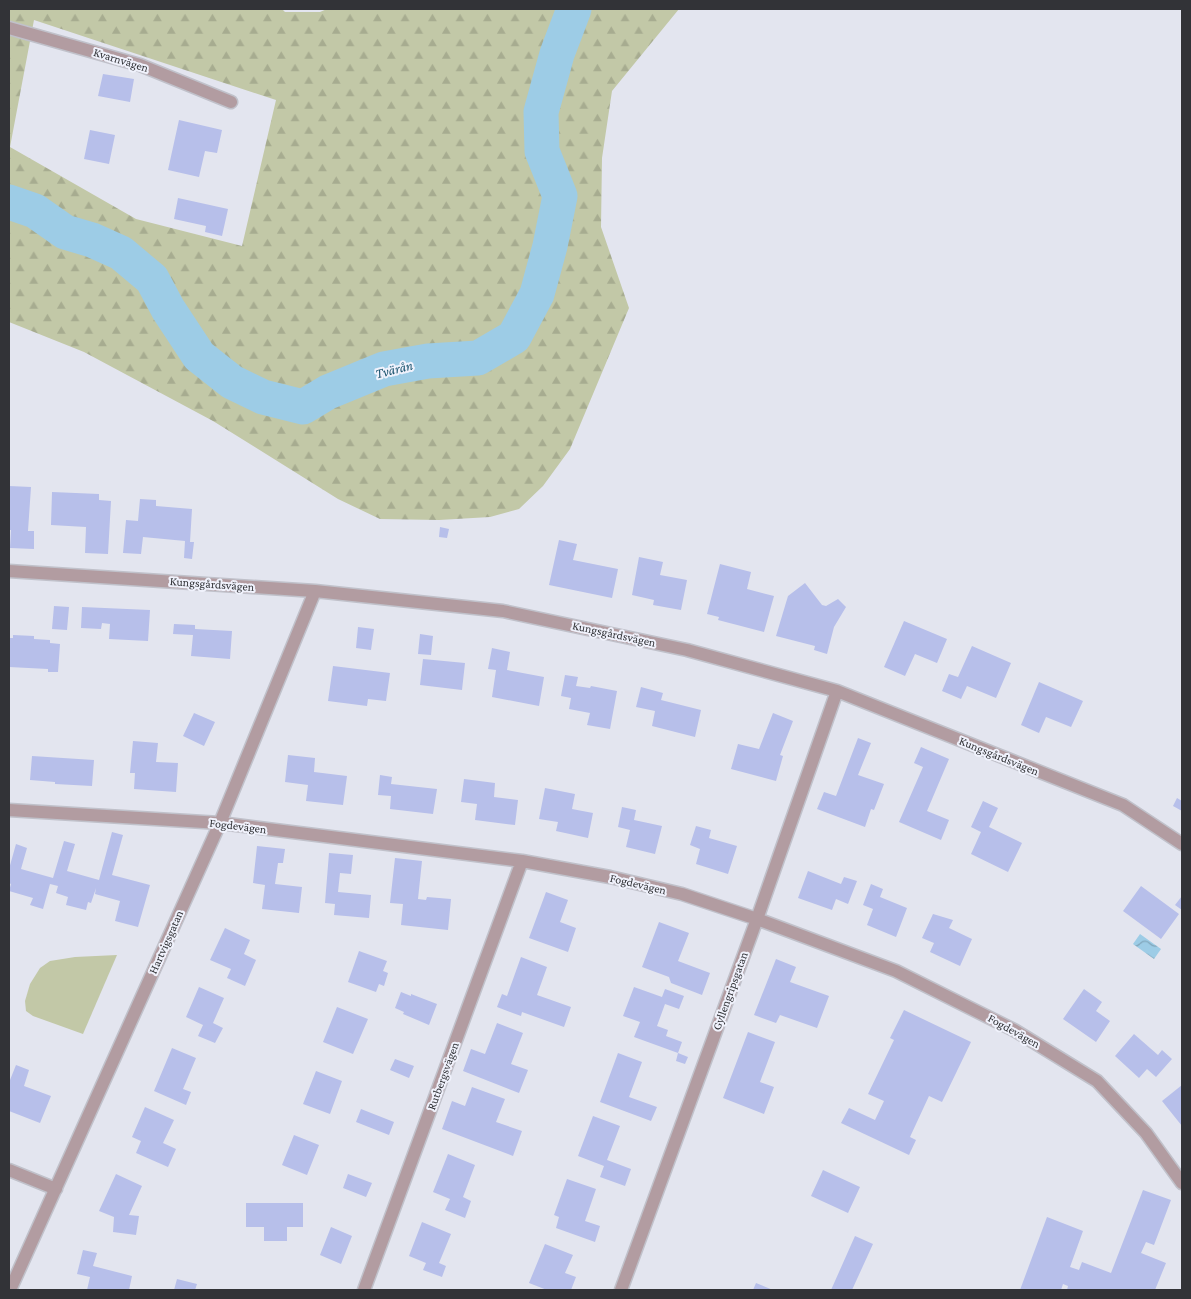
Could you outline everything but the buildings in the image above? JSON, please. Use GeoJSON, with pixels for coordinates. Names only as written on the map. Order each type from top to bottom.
{"type":"FeatureCollection","features":[{"type":"Feature","properties":{"kind":"street","name":"Kvarnvägen"},"geometry":{"type":"LineString","coordinates":[[9,28],[140,65],[231,102]]}},
{"type":"Feature","properties":{"kind":"street","name":"Kungsgårdsvägen"},"geometry":{"type":"LineString","coordinates":[[9,571],[315,591],[503,611],[687,650],[837,691],[1123,806],[1182,844]]}},
{"type":"Feature","properties":{"kind":"street","name":"Hartvigsgatan"},"geometry":{"type":"LineString","coordinates":[[10,1290],[220,823],[315,591]]}},
{"type":"Feature","properties":{"kind":"street","name":"Gyllengripsgatan"},"geometry":{"type":"LineString","coordinates":[[621,1290],[837,691]]}},
{"type":"Feature","properties":{"kind":"street","name":"Fogdevägen"},"geometry":{"type":"LineString","coordinates":[[9,810],[220,823],[522,861],[610,877],[682,894],[756,919],[896,971],[1014,1030],[1097,1081],[1146,1133],[1182,1183]]}},
{"type":"Feature","properties":{"kind":"street","name":"Rutbergsvägen"},"geometry":{"type":"LineString","coordinates":[[364,1290],[522,861]]}},
{"type":"Feature","properties":{"kind":"street"},"geometry":{"type":"LineString","coordinates":[[9,1170],[56,1189]]}},
{"type":"Feature","properties":{"kind":"green space"},"geometry":{"type":"Polygon","coordinates":[[[9,9],[282,9],[285,12],[320,12],[327,9],[679,9],[612,91],[602,158],[601,227],[629,308],[570,449],[543,486],[519,509],[490,517],[439,520],[380,519],[338,499],[213,421],[84,352],[9,322],[9,9]],[[34,20],[10,147],[136,219],[242,246],[276,100],[34,20]]]}},
{"type":"Feature","properties":{"kind":"green space"},"geometry":{"type":"Polygon","coordinates":[[[117,955],[83,1034],[33,1016],[26,1011],[25,1001],[30,984],[40,968],[50,961],[75,957],[117,955]]]}},
{"type":"Feature","properties":{"kind":"water"},"geometry":{"type":"Polygon","coordinates":[[[1140,934],[1161,949],[1154,959],[1133,944],[1140,934]]]}},
{"type":"Feature","properties":{"kind":"waterway","name":"Tvärån"},"geometry":{"type":"LineString","coordinates":[[9,202],[35,211],[65,232],[92,240],[121,253],[152,279],[168,309],[199,356],[232,382],[263,397],[303,407],[328,392],[384,369],[428,361],[478,358],[514,337],[537,294],[550,246],[560,196],[542,151],[541,112],[557,54],[574,9]]}}]}
